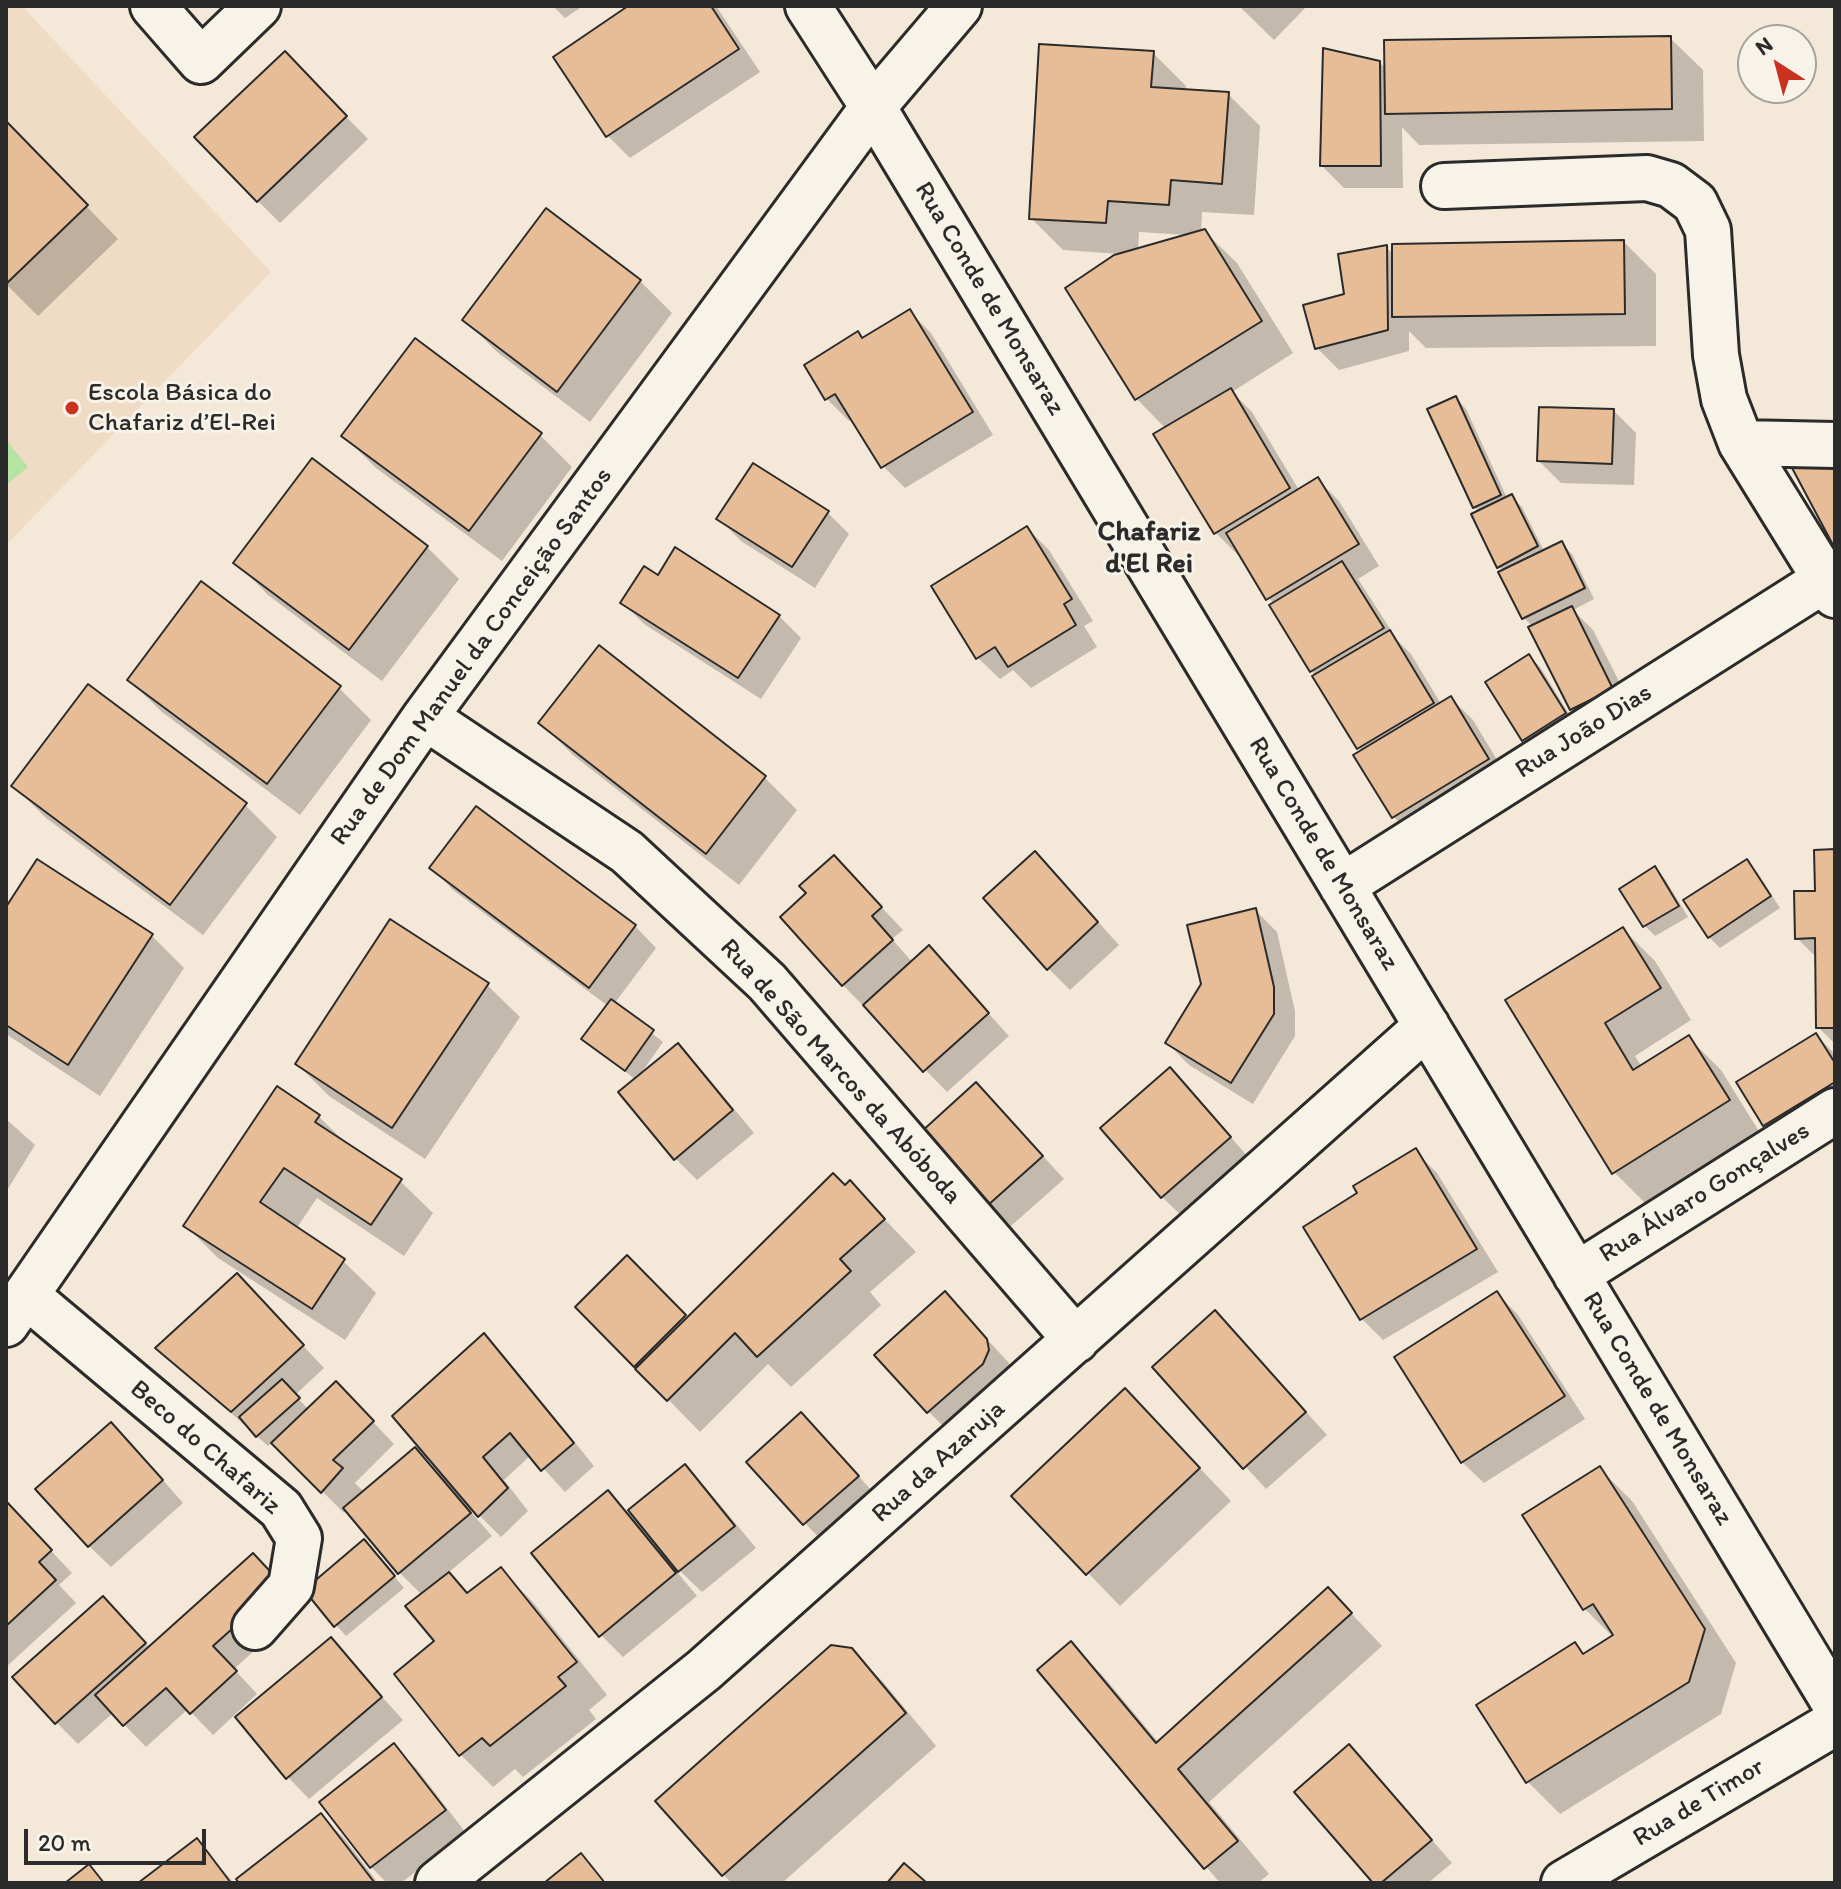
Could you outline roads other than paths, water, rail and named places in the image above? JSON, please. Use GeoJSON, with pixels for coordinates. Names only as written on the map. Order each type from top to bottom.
{"type":"FeatureCollection","features":[{"type":"Feature","properties":{"kind":"street"},"geometry":{"type":"LineString","coordinates":[[153,6],[201,61],[258,6]]}},
{"type":"Feature","properties":{"kind":"street","name":"Rua Conde de Monsaraz"},"geometry":{"type":"LineString","coordinates":[[808,6],[873,107],[1835,1704]]}},
{"type":"Feature","properties":{"kind":"street","name":"Rua de Dom Manuel da Conceição Santos"},"geometry":{"type":"LineString","coordinates":[[16,1310],[425,717],[873,107],[959,6]]}},
{"type":"Feature","properties":{"kind":"street"},"geometry":{"type":"LineString","coordinates":[[1444,186],[1647,178],[1671,185],[1695,203],[1708,230],[1716,355],[1724,399],[1741,443],[1830,587]]}},
{"type":"Feature","properties":{"kind":"street"},"geometry":{"type":"LineString","coordinates":[[1741,443],[1835,445]]}},
{"type":"Feature","properties":{"kind":"street","name":"Rua João Dias"},"geometry":{"type":"LineString","coordinates":[[1342,886],[1830,587]]}},
{"type":"Feature","properties":{"kind":"street","name":"Rua de São Marcos da Abóboda"},"geometry":{"type":"LineString","coordinates":[[425,717],[627,852],[747,962],[1076,1340]]}},
{"type":"Feature","properties":{"kind":"street","name":"Rua da Azaruja"},"geometry":{"type":"LineString","coordinates":[[438,1883],[704,1670],[1427,1026]]}},
{"type":"Feature","properties":{"kind":"street","name":"Rua Álvaro Gonçalves"},"geometry":{"type":"LineString","coordinates":[[1576,1275],[1835,1111]]}},
{"type":"Feature","properties":{"kind":"street","name":"Beco do Chafariz"},"geometry":{"type":"LineString","coordinates":[[16,1310],[281,1509],[299,1538],[291,1586],[255,1627]]}},
{"type":"Feature","properties":{"kind":"street","name":"Rua de Timor"},"geometry":{"type":"LineString","coordinates":[[1564,1883],[1835,1723]]}},
{"type":"Feature","properties":{"kind":"place","name":"Escola Básica do Chafariz d’El-Rei"},"geometry":{"type":"Point","coordinates":[72,408]}},
{"type":"Feature","properties":{"kind":"district","name":"Chafariz d'El Rei"},"geometry":{"type":"Point","coordinates":[1149,549]}}]}
